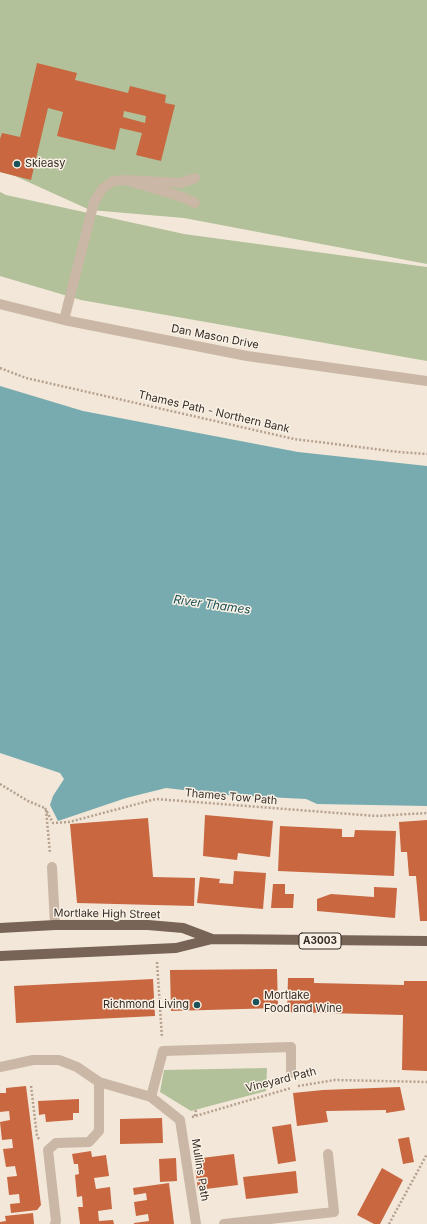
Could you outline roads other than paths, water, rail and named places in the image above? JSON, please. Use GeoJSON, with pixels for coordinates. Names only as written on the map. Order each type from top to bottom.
{"type":"FeatureCollection","features":[{"type":"Feature","properties":{"kind":"main road","name":"Mortlake High Street"},"geometry":{"type":"LineString","coordinates":[[0,928],[55,925],[148,925],[183,928],[212,940]]}},
{"type":"Feature","properties":{"kind":"main road","name":"Mortlake High Street"},"geometry":{"type":"LineString","coordinates":[[0,956],[176,948],[212,940],[427,941]]}},
{"type":"Feature","properties":{"kind":"street"},"geometry":{"type":"LineString","coordinates":[[64,320],[94,202],[103,188],[113,181],[126,180],[181,183],[195,178]]}},
{"type":"Feature","properties":{"kind":"street"},"geometry":{"type":"LineString","coordinates":[[126,180],[182,197],[195,203]]}},
{"type":"Feature","properties":{"kind":"street","name":"Dan Mason Drive"},"geometry":{"type":"LineString","coordinates":[[0,304],[64,320],[247,356],[427,381]]}},
{"type":"Feature","properties":{"kind":"street"},"geometry":{"type":"LineString","coordinates":[[52,863],[55,925]]}},
{"type":"Feature","properties":{"kind":"street","name":"Vineyard Path"},"geometry":{"type":"LineString","coordinates":[[151,1097],[163,1050],[292,1047],[292,1073]]}},
{"type":"Feature","properties":{"kind":"street"},"geometry":{"type":"LineString","coordinates":[[0,1067],[33,1060],[59,1060],[77,1067],[99,1082],[151,1097]]}},
{"type":"Feature","properties":{"kind":"street"},"geometry":{"type":"LineString","coordinates":[[55,1224],[56,1220],[48,1150],[56,1143],[89,1142],[100,1132],[99,1082]]}},
{"type":"Feature","properties":{"kind":"street","name":"Mullins Path"},"geometry":{"type":"LineString","coordinates":[[151,1097],[180,1120],[196,1224]]}},
{"type":"Feature","properties":{"kind":"street"},"geometry":{"type":"LineString","coordinates":[[224,1224],[334,1212],[328,1154]]}},
{"type":"Feature","properties":{"kind":"water","name":"River Thames"},"geometry":{"type":"Polygon","coordinates":[[[0,386],[83,411],[298,452],[427,466],[427,806],[317,804],[306,799],[227,795],[166,788],[126,798],[58,821],[50,805],[53,796],[64,779],[60,773],[0,753],[0,386]]]}},
{"type":"Feature","properties":{"kind":"place","name":"Skieasy"},"geometry":{"type":"Point","coordinates":[17,164]}},
{"type":"Feature","properties":{"kind":"place","name":"Mortlake Food and Wine"},"geometry":{"type":"Point","coordinates":[256,1002]}},
{"type":"Feature","properties":{"kind":"place","name":"Richmond Living"},"geometry":{"type":"Point","coordinates":[197,1005]}}]}
